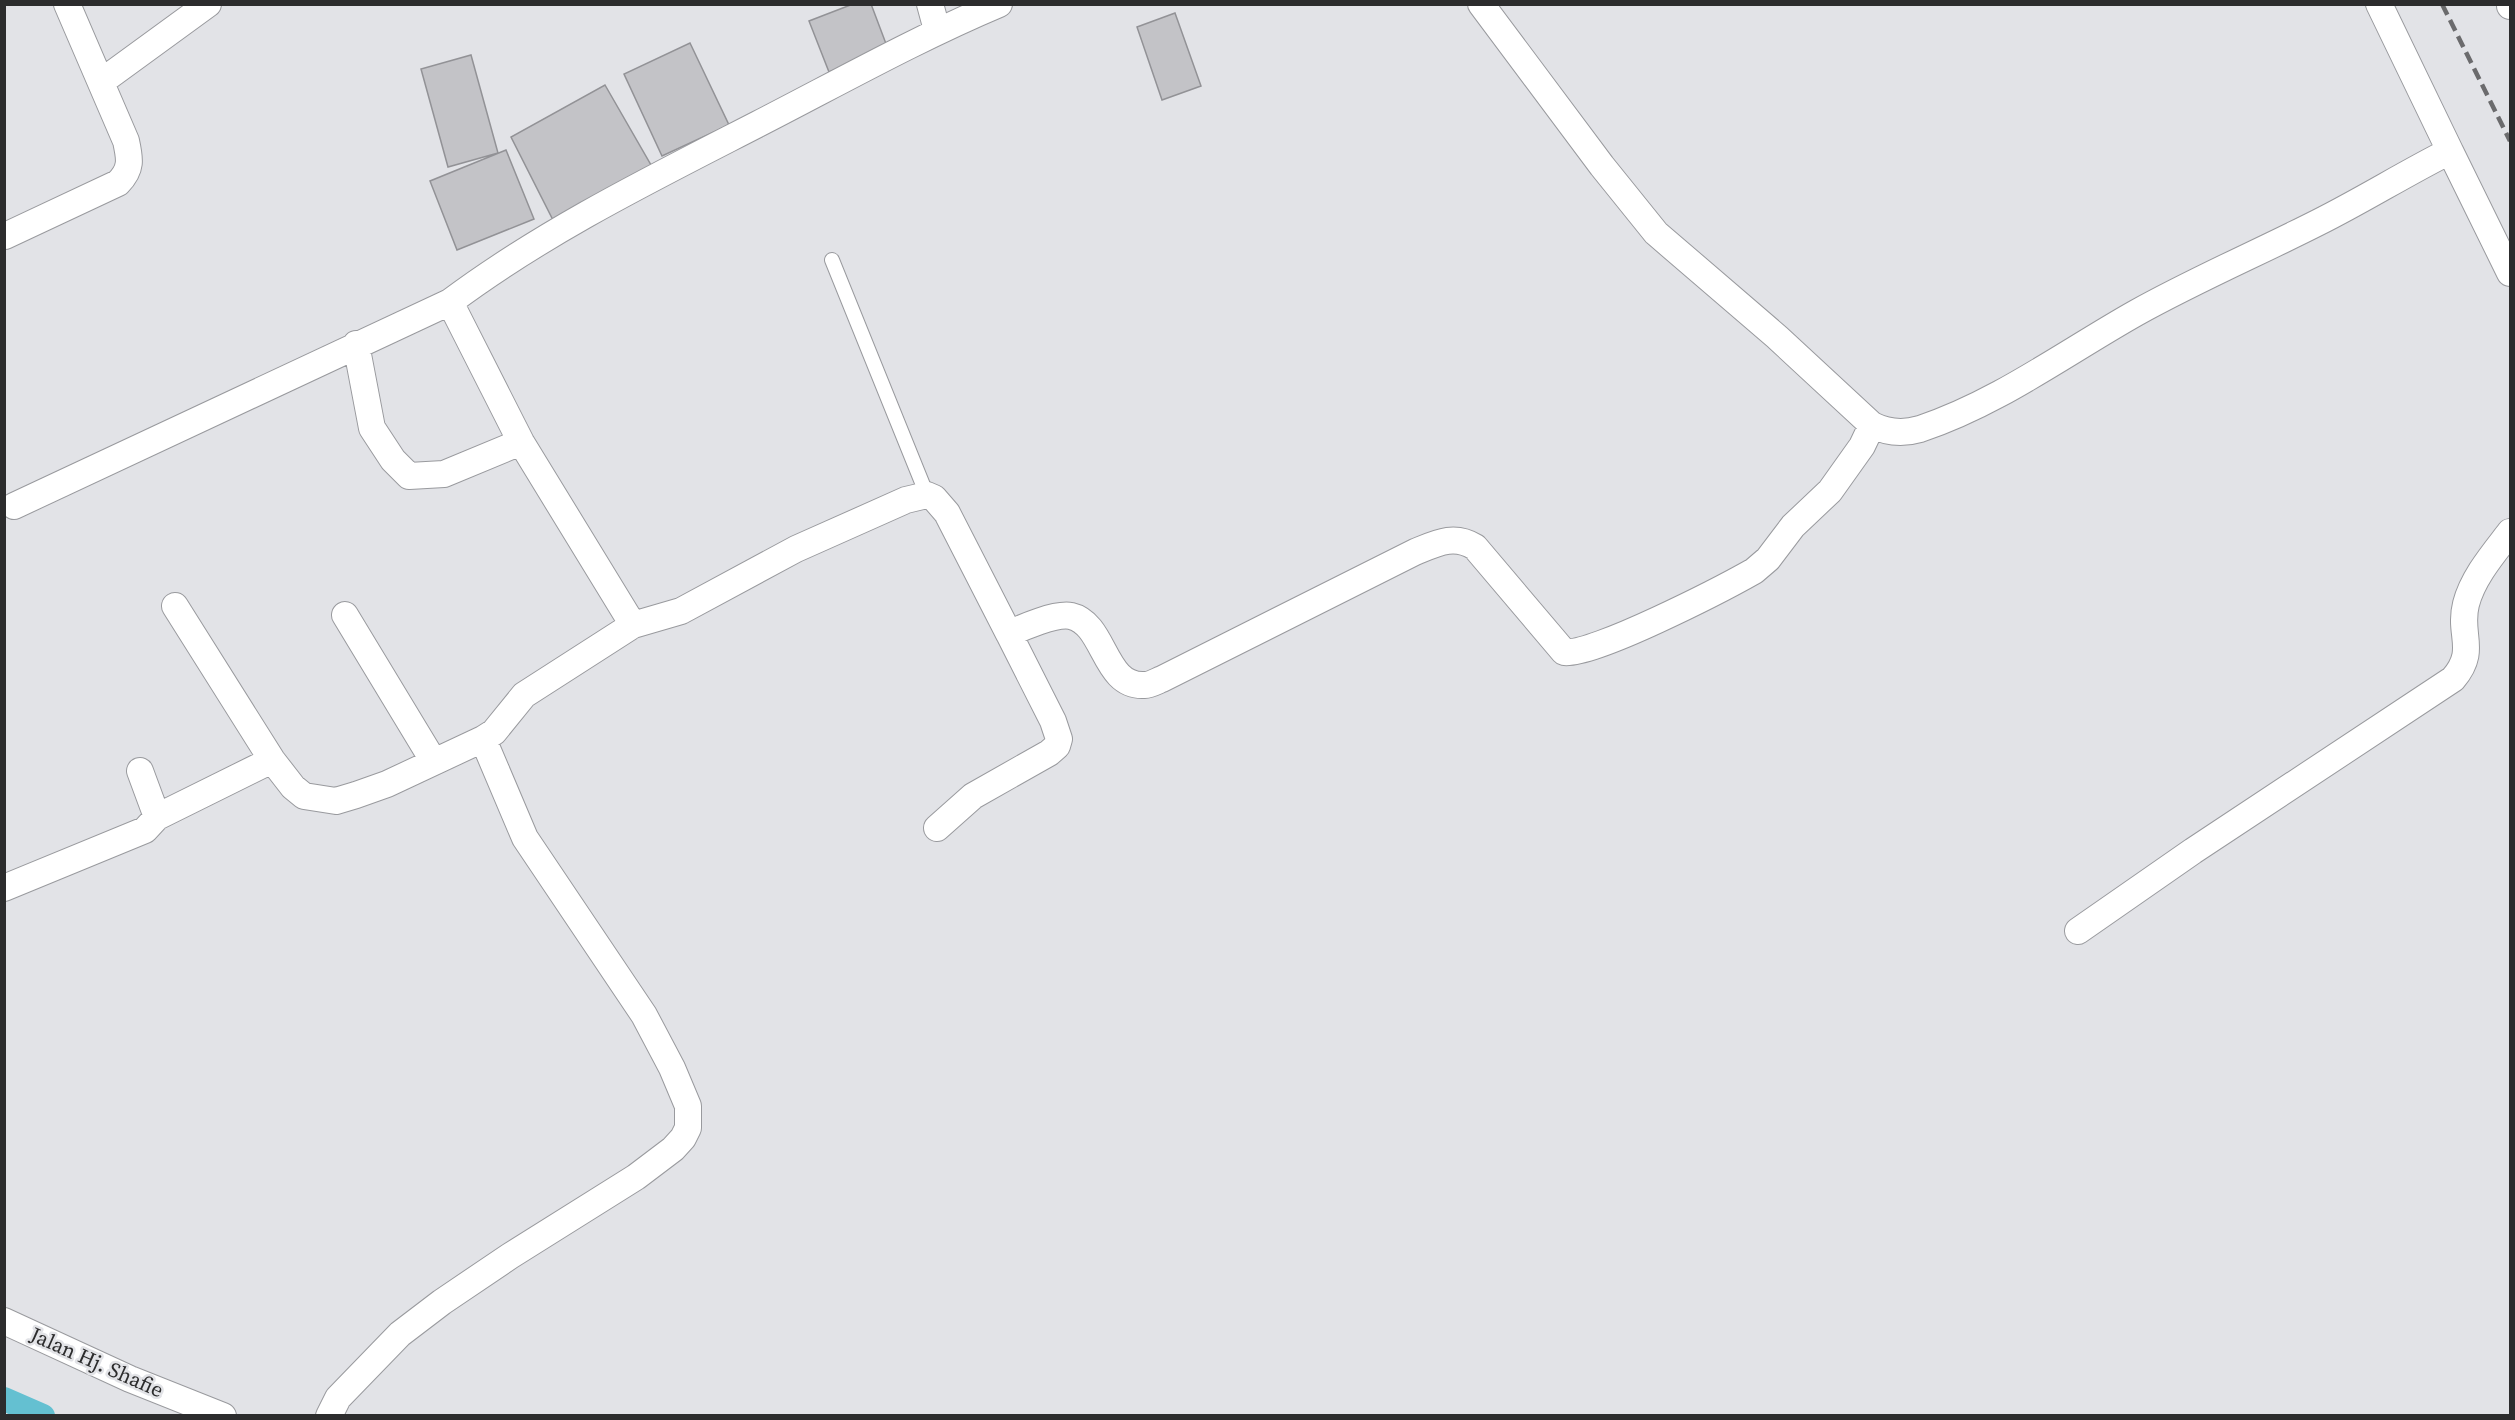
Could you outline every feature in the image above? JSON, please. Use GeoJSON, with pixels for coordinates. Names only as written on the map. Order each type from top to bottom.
{"type":"FeatureCollection","features":[{"type":"Feature","properties":{"kind":"street"},"geometry":{"type":"LineString","coordinates":[[5,236],[118,183],[127,174],[130,161],[126,141],[67,4]]}},
{"type":"Feature","properties":{"kind":"street"},"geometry":{"type":"LineString","coordinates":[[101,82],[208,4]]}},
{"type":"Feature","properties":{"kind":"street"},"geometry":{"type":"LineString","coordinates":[[930,4],[938,30]]}},
{"type":"Feature","properties":{"kind":"street"},"geometry":{"type":"LineString","coordinates":[[14,506],[450,302],[486,275],[592,211],[938,30],[999,4]]}},
{"type":"Feature","properties":{"kind":"street"},"geometry":{"type":"LineString","coordinates":[[1480,4],[1588,148],[1656,233],[1777,337],[1872,425],[1883,430],[1899,432],[1918,429],[1962,412],[2006,390],[2195,281],[2319,222],[2400,176],[2450,151]]}},
{"type":"Feature","properties":{"kind":"street"},"geometry":{"type":"LineString","coordinates":[[2379,4],[2511,273]]}},
{"type":"Feature","properties":{"kind":"street"},"geometry":{"type":"LineString","coordinates":[[450,302],[521,442],[633,625]]}},
{"type":"Feature","properties":{"kind":"street"},"geometry":{"type":"LineString","coordinates":[[356,344],[372,428],[393,460],[409,476],[444,474],[521,442]]}},
{"type":"Feature","properties":{"kind":"street"},"geometry":{"type":"LineString","coordinates":[[1009,634],[1057,617],[1068,615],[1082,620],[1089,627],[1118,674],[1126,681],[1145,685],[1226,648],[1415,552],[1439,542],[1454,539],[1465,541],[1485,556],[1564,652],[1573,654],[1586,651],[1734,582],[1768,559],[1793,526],[1830,491],[1862,446],[1872,425]]}},
{"type":"Feature","properties":{"kind":"street"},"geometry":{"type":"LineString","coordinates":[[175,606],[272,760],[293,787],[304,796],[336,801],[387,784],[483,739],[494,732],[524,695],[633,625],[681,611],[796,549],[906,500],[927,495],[934,498],[947,513],[1053,721],[1059,739],[1057,746],[1049,753],[965,802],[937,828]]}},
{"type":"Feature","properties":{"kind":"street"},"geometry":{"type":"LineString","coordinates":[[2078,931],[2193,851],[2453,679],[2463,667],[2466,659],[2464,618],[2470,591],[2511,532]]}},
{"type":"Feature","properties":{"kind":"street"},"geometry":{"type":"LineString","coordinates":[[345,615],[434,762]]}},
{"type":"Feature","properties":{"kind":"street"},"geometry":{"type":"LineString","coordinates":[[329,1416],[339,1398],[400,1334],[442,1302],[510,1256],[636,1177],[673,1149],[688,1128],[688,1106],[672,1068],[644,1015],[525,838],[483,739]]}},
{"type":"Feature","properties":{"kind":"street"},"geometry":{"type":"LineString","coordinates":[[4,888],[145,830],[157,817],[272,760]]}},
{"type":"Feature","properties":{"kind":"street"},"geometry":{"type":"LineString","coordinates":[[140,771],[157,817]]}},
{"type":"Feature","properties":{"kind":"street","name":"Jalan Hj. Shafie"},"geometry":{"type":"LineString","coordinates":[[4,1321],[130,1379],[223,1416]]}},
{"type":"Feature","properties":{"kind":"lane"},"geometry":{"type":"LineString","coordinates":[[832,260],[927,495]]}},
{"type":"Feature","properties":{"kind":"building"},"geometry":{"type":"Polygon","coordinates":[[[853,4],[871,4],[888,49],[829,72],[809,21],[853,4]]]}},
{"type":"Feature","properties":{"kind":"building"},"geometry":{"type":"Polygon","coordinates":[[[1175,13],[1201,86],[1162,100],[1137,27],[1175,13]]]}},
{"type":"Feature","properties":{"kind":"building"},"geometry":{"type":"Polygon","coordinates":[[[690,43],[729,125],[662,156],[624,74],[690,43]]]}},
{"type":"Feature","properties":{"kind":"building"},"geometry":{"type":"Polygon","coordinates":[[[471,55],[498,153],[448,167],[421,69],[471,55]]]}},
{"type":"Feature","properties":{"kind":"building"},"geometry":{"type":"Polygon","coordinates":[[[605,85],[655,172],[555,224],[511,137],[605,85]]]}},
{"type":"Feature","properties":{"kind":"building"},"geometry":{"type":"Polygon","coordinates":[[[506,150],[534,219],[457,250],[430,181],[506,150]]]}},
{"type":"Feature","properties":{"kind":"waterway"},"geometry":{"type":"LineString","coordinates":[[4,1399],[43,1416]]}},
{"type":"Feature","properties":{"kind":"railway"},"geometry":{"type":"LineString","coordinates":[[2442,4],[2510,141]]}}]}
